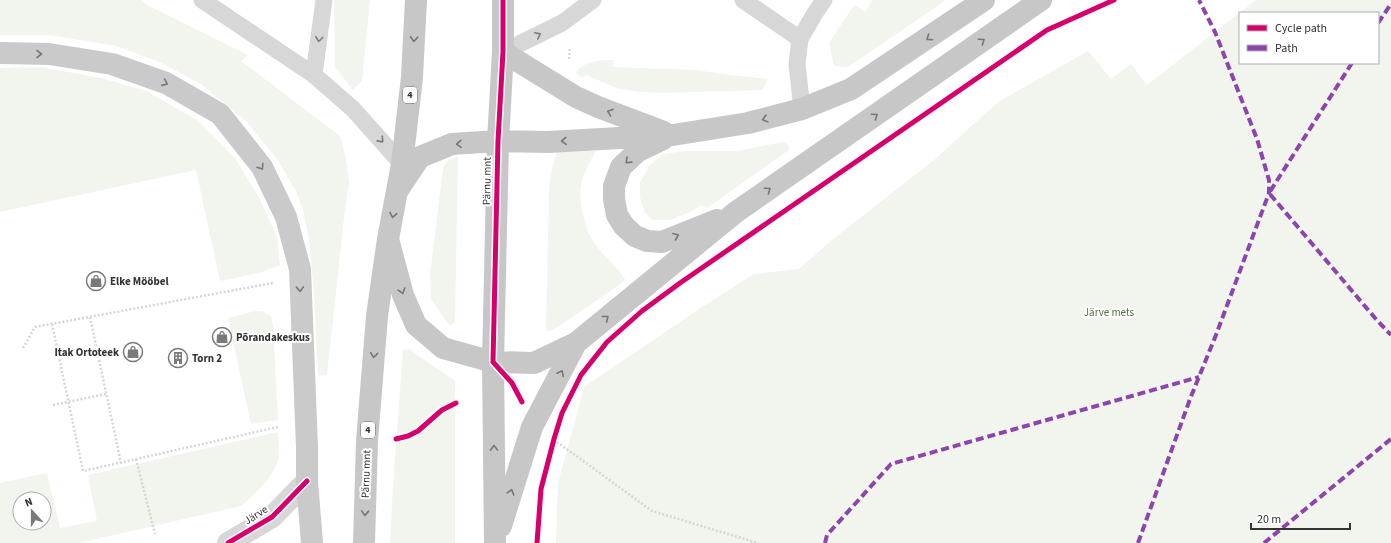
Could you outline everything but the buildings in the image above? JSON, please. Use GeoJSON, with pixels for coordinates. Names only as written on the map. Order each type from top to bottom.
{"type":"FeatureCollection","features":[{"type":"Feature","properties":{"kind":"highway","name":"Pärnu mnt"},"geometry":{"type":"LineString","coordinates":[[364,543],[367,441],[378,316],[388,240],[402,164],[412,76],[416,0]]}},
{"type":"Feature","properties":{"kind":"highway","name":"Pärnu mnt"},"geometry":{"type":"LineString","coordinates":[[495,543],[493,362],[498,141],[503,52],[503,0]]}},
{"type":"Feature","properties":{"kind":"highway"},"geometry":{"type":"LineString","coordinates":[[398,190],[420,157],[452,144],[498,141],[548,142],[673,135],[748,123],[802,109],[851,89],[984,0]]}},
{"type":"Feature","properties":{"kind":"highway"},"geometry":{"type":"LineString","coordinates":[[388,240],[403,295],[416,324],[443,348],[493,362],[534,363],[576,343],[736,212],[1041,0]]}},
{"type":"Feature","properties":{"kind":"highway"},"geometry":{"type":"LineString","coordinates":[[503,52],[590,104],[673,135]]}},
{"type":"Feature","properties":{"kind":"highway"},"geometry":{"type":"LineString","coordinates":[[673,135],[638,151],[621,167],[614,186],[614,199],[617,214],[624,226],[635,236],[647,241],[662,242],[736,212]]}},
{"type":"Feature","properties":{"kind":"highway"},"geometry":{"type":"LineString","coordinates":[[495,543],[532,427],[576,343]]}},
{"type":"Feature","properties":{"kind":"main road"},"geometry":{"type":"LineString","coordinates":[[0,53],[49,54],[112,64],[166,83],[220,114],[262,167],[286,217],[300,269],[307,481],[312,543]]}},
{"type":"Feature","properties":{"kind":"street","name":"Järve"},"geometry":{"type":"LineString","coordinates":[[228,543],[272,518],[307,481]]}},
{"type":"Feature","properties":{"kind":"lane"},"geometry":{"type":"LineString","coordinates":[[202,0],[314,75],[353,109],[402,164]]}},
{"type":"Feature","properties":{"kind":"lane"},"geometry":{"type":"LineString","coordinates":[[314,75],[324,0]]}},
{"type":"Feature","properties":{"kind":"lane"},"geometry":{"type":"LineString","coordinates":[[503,52],[562,23],[593,0]]}},
{"type":"Feature","properties":{"kind":"lane"},"geometry":{"type":"LineString","coordinates":[[743,0],[800,39]]}},
{"type":"Feature","properties":{"kind":"lane"},"geometry":{"type":"LineString","coordinates":[[802,109],[797,64],[800,39],[815,12],[824,0]]}},
{"type":"Feature","properties":{"kind":"path"},"geometry":{"type":"LineString","coordinates":[[569,60],[570,47]]}},
{"type":"Feature","properties":{"kind":"path"},"geometry":{"type":"LineString","coordinates":[[23,348],[35,327],[275,282]]}},
{"type":"Feature","properties":{"kind":"path"},"geometry":{"type":"LineString","coordinates":[[90,317],[121,463]]}},
{"type":"Feature","properties":{"kind":"path"},"geometry":{"type":"LineString","coordinates":[[52,324],[84,471],[279,427]]}},
{"type":"Feature","properties":{"kind":"path"},"geometry":{"type":"LineString","coordinates":[[53,405],[106,394]]}},
{"type":"Feature","properties":{"kind":"path"},"geometry":{"type":"LineString","coordinates":[[552,446],[554,439],[652,512],[758,543]]}},
{"type":"Feature","properties":{"kind":"path"},"geometry":{"type":"LineString","coordinates":[[136,459],[155,534]]}},
{"type":"Feature","properties":{"kind":"green space"},"geometry":{"type":"Polygon","coordinates":[[[0,0],[142,0],[145,4],[248,55],[241,61],[340,136],[346,159],[349,183],[327,375],[318,376],[314,293],[309,240],[304,213],[296,191],[277,159],[246,121],[201,84],[162,63],[117,46],[48,35],[0,35],[0,0]]]}},
{"type":"Feature","properties":{"kind":"green space"},"geometry":{"type":"Polygon","coordinates":[[[334,0],[370,0],[362,81],[353,90],[335,67],[334,0]]]}},
{"type":"Feature","properties":{"kind":"green space"},"geometry":{"type":"Polygon","coordinates":[[[872,0],[946,0],[848,67],[834,66],[829,43],[854,5],[866,12],[872,0]]]}},
{"type":"Feature","properties":{"kind":"green space","name":"Järve mets"},"geometry":{"type":"Polygon","coordinates":[[[1256,0],[1391,0],[1391,543],[556,543],[558,483],[584,387],[699,309],[754,274],[799,269],[832,240],[934,160],[998,102],[1088,51],[1111,79],[1131,64],[1147,85],[1239,13],[1239,64],[1379,64],[1379,12],[1241,12],[1256,0]]]}},
{"type":"Feature","properties":{"kind":"green space"},"geometry":{"type":"Polygon","coordinates":[[[614,60],[613,67],[696,70],[768,79],[763,89],[760,90],[663,93],[619,89],[586,75],[582,78],[576,73],[587,64],[598,61],[614,60]]]}},
{"type":"Feature","properties":{"kind":"green space"},"geometry":{"type":"Polygon","coordinates":[[[41,67],[101,78],[146,91],[197,120],[235,158],[258,196],[277,237],[280,265],[259,273],[220,281],[196,170],[0,212],[0,68],[41,67]]]}},
{"type":"Feature","properties":{"kind":"green space"},"geometry":{"type":"Polygon","coordinates":[[[783,142],[787,143],[789,150],[707,208],[702,205],[690,212],[670,220],[652,220],[645,213],[640,197],[640,183],[649,166],[663,154],[685,151],[737,151],[783,142]]]}},
{"type":"Feature","properties":{"kind":"green space"},"geometry":{"type":"Polygon","coordinates":[[[596,151],[587,167],[581,185],[580,198],[583,214],[587,229],[593,241],[625,279],[622,283],[559,326],[551,331],[546,331],[549,191],[554,162],[557,152],[596,151]]]}},
{"type":"Feature","properties":{"kind":"green space"},"geometry":{"type":"Polygon","coordinates":[[[458,156],[455,322],[450,326],[431,299],[430,275],[443,168],[447,161],[458,156]]]}},
{"type":"Feature","properties":{"kind":"green space"},"geometry":{"type":"Polygon","coordinates":[[[255,311],[262,311],[271,316],[273,325],[278,420],[251,424],[228,318],[255,311]]]}},
{"type":"Feature","properties":{"kind":"green space"},"geometry":{"type":"Polygon","coordinates":[[[409,349],[455,381],[455,543],[390,543],[403,350],[409,349]]]}},
{"type":"Feature","properties":{"kind":"green space"},"geometry":{"type":"Polygon","coordinates":[[[278,432],[279,457],[272,474],[241,506],[79,543],[0,543],[0,483],[47,473],[51,491],[12,491],[12,531],[52,531],[52,494],[60,528],[97,521],[88,475],[278,432]]]}},
{"type":"Feature","properties":{"kind":"marked path"},"geometry":{"type":"LineString","coordinates":[[1138,543],[1190,399],[1216,335],[1269,193],[1269,180],[1257,139],[1215,32],[1199,0]]}},
{"type":"Feature","properties":{"kind":"marked path"},"geometry":{"type":"LineString","coordinates":[[1379,22],[1391,4]]}},
{"type":"Feature","properties":{"kind":"marked path"},"geometry":{"type":"LineString","coordinates":[[1351,64],[1269,193],[1391,335]]}},
{"type":"Feature","properties":{"kind":"marked path"},"geometry":{"type":"LineString","coordinates":[[825,543],[827,535],[891,464],[1199,377]]}},
{"type":"Feature","properties":{"kind":"marked path"},"geometry":{"type":"LineString","coordinates":[[1264,543],[1391,439]]}},
{"type":"Feature","properties":{"kind":"cycle path"},"geometry":{"type":"LineString","coordinates":[[503,0],[503,52],[498,141],[493,362],[512,383],[522,402]]}},
{"type":"Feature","properties":{"kind":"cycle path"},"geometry":{"type":"LineString","coordinates":[[537,543],[541,489],[562,413],[581,375],[607,342],[642,311],[680,283],[1047,30],[1114,0]]}},
{"type":"Feature","properties":{"kind":"cycle path"},"geometry":{"type":"LineString","coordinates":[[396,439],[408,436],[418,431],[442,410],[456,403]]}},
{"type":"Feature","properties":{"kind":"cycle path"},"geometry":{"type":"LineString","coordinates":[[228,543],[272,517],[307,481]]}},
{"type":"Feature","properties":{"kind":"place","name":"Elke Mööbel"},"geometry":{"type":"Point","coordinates":[96,281]}},
{"type":"Feature","properties":{"kind":"place","name":"Põrandakeskus"},"geometry":{"type":"Point","coordinates":[222,337]}},
{"type":"Feature","properties":{"kind":"place","name":"Itak Ortoteek"},"geometry":{"type":"Point","coordinates":[133,352]}},
{"type":"Feature","properties":{"kind":"place","name":"Torn 2"},"geometry":{"type":"Point","coordinates":[178,358]}}]}
